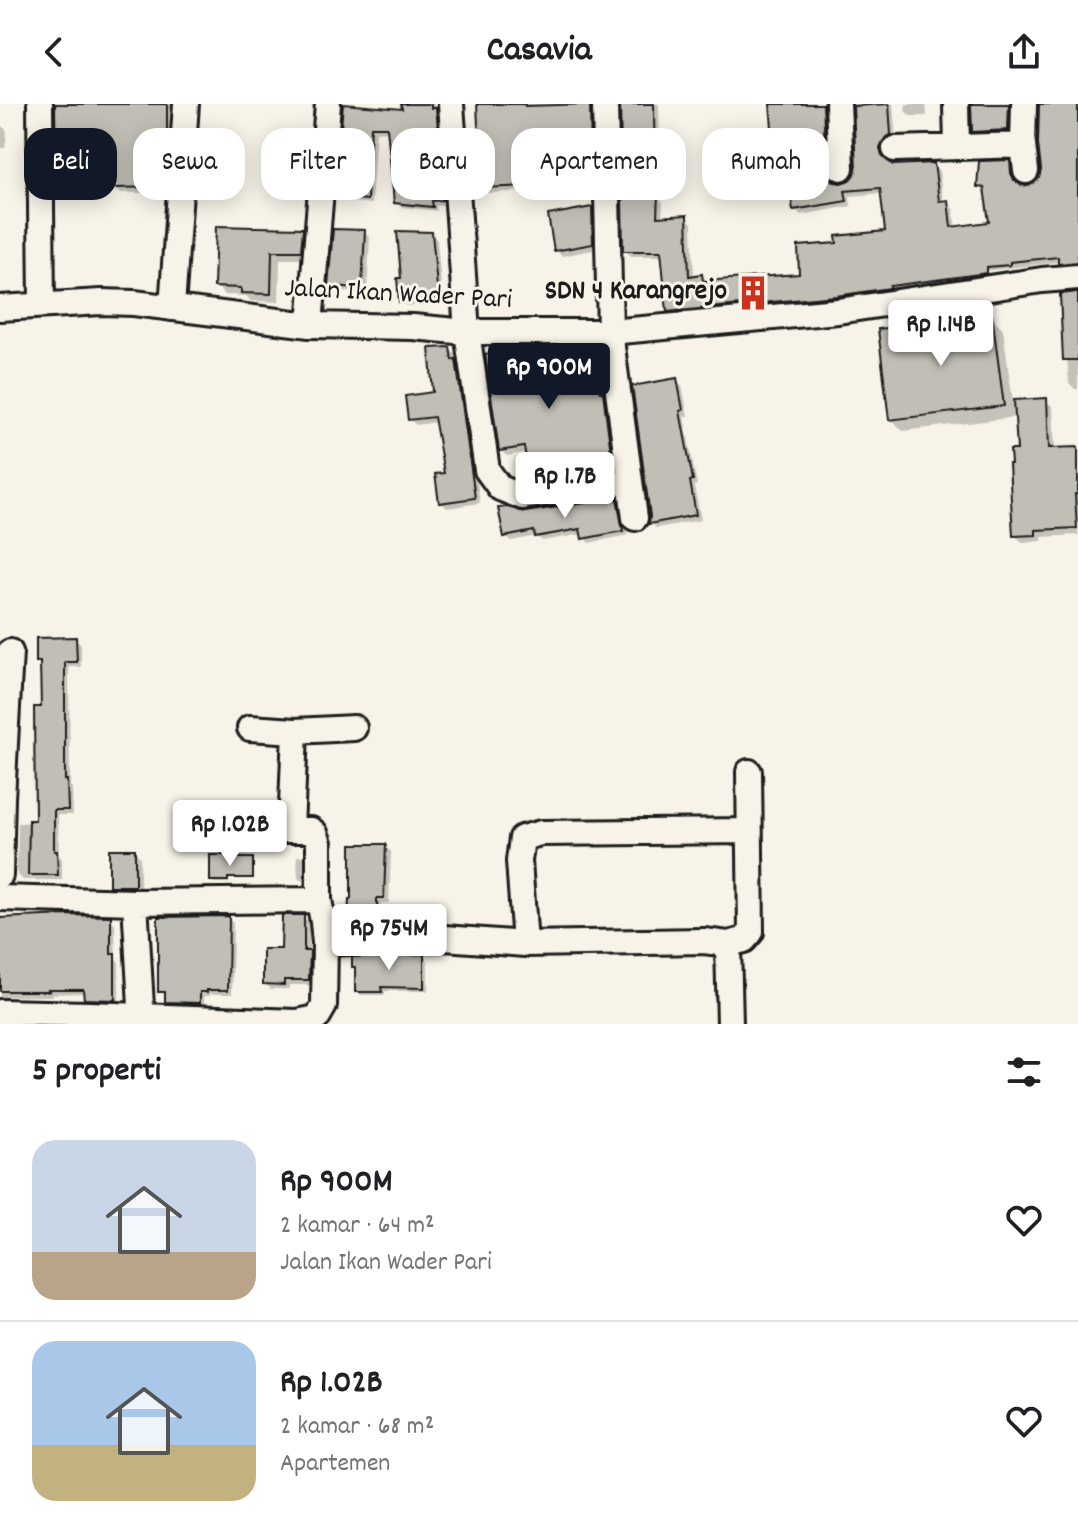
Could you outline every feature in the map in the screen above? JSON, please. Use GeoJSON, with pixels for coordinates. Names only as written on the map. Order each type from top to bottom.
{"type":"FeatureCollection","features":[{"type":"Feature","properties":{"kind":"street"},"geometry":{"type":"LineString","coordinates":[[40,104],[42,305]]}},
{"type":"Feature","properties":{"kind":"street"},"geometry":{"type":"LineString","coordinates":[[172,308],[186,104]]}},
{"type":"Feature","properties":{"kind":"street"},"geometry":{"type":"LineString","coordinates":[[310,325],[328,104]]}},
{"type":"Feature","properties":{"kind":"street"},"geometry":{"type":"LineString","coordinates":[[451,104],[467,332],[487,470],[500,488],[523,497],[630,481]]}},
{"type":"Feature","properties":{"kind":"street"},"geometry":{"type":"LineString","coordinates":[[605,104],[610,332],[635,518]]}},
{"type":"Feature","properties":{"kind":"street"},"geometry":{"type":"LineString","coordinates":[[838,104],[841,168]]}},
{"type":"Feature","properties":{"kind":"street"},"geometry":{"type":"LineString","coordinates":[[956,104],[957,147]]}},
{"type":"Feature","properties":{"kind":"street"},"geometry":{"type":"LineString","coordinates":[[1024,104],[1026,171]]}},
{"type":"Feature","properties":{"kind":"street"},"geometry":{"type":"LineString","coordinates":[[895,149],[1023,145]]}},
{"type":"Feature","properties":{"kind":"street","name":"Jalan Ikan Wader Pari"},"geometry":{"type":"LineString","coordinates":[[0,308],[123,303],[310,325],[413,327],[467,332],[610,332],[838,311],[1078,277]]}},
{"type":"Feature","properties":{"kind":"street"},"geometry":{"type":"LineString","coordinates":[[0,875],[3,687],[10,652]]}},
{"type":"Feature","properties":{"kind":"street"},"geometry":{"type":"LineString","coordinates":[[250,728],[295,731],[354,728]]}},
{"type":"Feature","properties":{"kind":"street"},"geometry":{"type":"LineString","coordinates":[[291,830],[295,731]]}},
{"type":"Feature","properties":{"kind":"street"},"geometry":{"type":"LineString","coordinates":[[325,943],[444,938],[525,944],[704,941],[728,944],[744,940],[751,932],[749,772]]}},
{"type":"Feature","properties":{"kind":"street"},"geometry":{"type":"LineString","coordinates":[[0,1012],[30,1019],[297,1022],[317,1018],[324,1006],[325,943],[319,900],[318,838],[311,830],[264,830]]}},
{"type":"Feature","properties":{"kind":"street"},"geometry":{"type":"LineString","coordinates":[[525,944],[519,861],[522,838],[541,833],[749,831]]}},
{"type":"Feature","properties":{"kind":"street"},"geometry":{"type":"LineString","coordinates":[[0,898],[135,902],[319,900]]}},
{"type":"Feature","properties":{"kind":"street"},"geometry":{"type":"LineString","coordinates":[[135,902],[142,1020]]}},
{"type":"Feature","properties":{"kind":"street"},"geometry":{"type":"LineString","coordinates":[[728,944],[730,1024]]}},
{"type":"Feature","properties":{"kind":"building"},"geometry":{"type":"Polygon","coordinates":[[[55,104],[167,104],[167,128],[133,128],[133,188],[117,188],[117,128],[55,128],[55,104]]]}},
{"type":"Feature","properties":{"kind":"building"},"geometry":{"type":"Polygon","coordinates":[[[343,104],[402,109],[401,104],[431,104],[431,108],[436,108],[438,128],[391,128],[391,170],[387,127],[341,128],[343,104]]]}},
{"type":"Feature","properties":{"kind":"building"},"geometry":{"type":"Polygon","coordinates":[[[477,104],[590,104],[590,128],[511,128],[511,187],[495,187],[495,128],[478,128],[477,104]]]}},
{"type":"Feature","properties":{"kind":"building"},"geometry":{"type":"Polygon","coordinates":[[[620,104],[654,104],[654,128],[620,128],[620,104]]]}},
{"type":"Feature","properties":{"kind":"building"},"geometry":{"type":"Polygon","coordinates":[[[770,104],[823,104],[824,128],[772,128],[770,104]]]}},
{"type":"Feature","properties":{"kind":"building"},"geometry":{"type":"Polygon","coordinates":[[[889,104],[891,135],[882,143],[882,156],[893,165],[934,163],[939,201],[948,200],[951,227],[989,222],[984,188],[977,187],[979,161],[1010,160],[1014,180],[1021,185],[1034,183],[1041,170],[1039,104],[1078,104],[1078,262],[1058,264],[1058,257],[1010,262],[1010,265],[987,267],[987,273],[836,296],[667,312],[661,251],[623,251],[622,200],[658,200],[657,217],[687,215],[689,276],[702,274],[703,281],[799,274],[798,246],[837,243],[836,236],[885,231],[880,188],[845,191],[847,201],[793,210],[791,200],[829,200],[829,177],[841,183],[855,174],[853,106],[889,104]]]}},
{"type":"Feature","properties":{"kind":"building"},"geometry":{"type":"Polygon","coordinates":[[[971,104],[1009,104],[1008,130],[972,132],[971,104]]]}},
{"type":"Feature","properties":{"kind":"building"},"geometry":{"type":"Polygon","coordinates":[[[394,200],[443,200],[432,201],[433,207],[394,203],[394,200]]]}},
{"type":"Feature","properties":{"kind":"building"},"geometry":{"type":"Polygon","coordinates":[[[592,207],[593,244],[554,251],[548,215],[592,207]]]}},
{"type":"Feature","properties":{"kind":"building"},"geometry":{"type":"Polygon","coordinates":[[[216,226],[303,228],[301,251],[272,251],[271,294],[241,293],[241,288],[214,287],[216,226]]]}},
{"type":"Feature","properties":{"kind":"building"},"geometry":{"type":"Polygon","coordinates":[[[333,229],[365,230],[362,288],[328,286],[333,229]]]}},
{"type":"Feature","properties":{"kind":"building"},"geometry":{"type":"Polygon","coordinates":[[[397,231],[432,232],[438,298],[399,302],[397,278],[401,278],[397,231]]]}},
{"type":"Feature","properties":{"kind":"building"},"geometry":{"type":"Polygon","coordinates":[[[1078,292],[1078,360],[1063,360],[1060,294],[1078,292]]]}},
{"type":"Feature","properties":{"kind":"building"},"geometry":{"type":"Polygon","coordinates":[[[992,315],[1004,406],[889,420],[878,329],[992,315]]]}},
{"type":"Feature","properties":{"kind":"building"},"geometry":{"type":"Polygon","coordinates":[[[450,347],[452,360],[456,359],[475,498],[439,503],[435,474],[444,473],[434,417],[408,420],[405,396],[433,392],[429,348],[450,347]]]}},
{"type":"Feature","properties":{"kind":"building"},"geometry":{"type":"Polygon","coordinates":[[[511,347],[573,347],[578,371],[596,368],[600,392],[603,392],[613,468],[530,481],[524,447],[499,451],[485,354],[511,347]]]}},
{"type":"Feature","properties":{"kind":"building"},"geometry":{"type":"Polygon","coordinates":[[[677,378],[696,515],[649,524],[632,386],[677,378]]]}},
{"type":"Feature","properties":{"kind":"building"},"geometry":{"type":"Polygon","coordinates":[[[1047,398],[1049,448],[1078,447],[1078,494],[1075,494],[1077,528],[1036,530],[1036,535],[1013,536],[1009,464],[1010,450],[1017,450],[1014,400],[1047,398]]]}},
{"type":"Feature","properties":{"kind":"building"},"geometry":{"type":"Polygon","coordinates":[[[617,498],[623,531],[582,539],[580,529],[535,537],[534,531],[504,537],[498,508],[525,512],[617,498]]]}},
{"type":"Feature","properties":{"kind":"building"},"geometry":{"type":"Polygon","coordinates":[[[76,637],[77,662],[65,662],[68,810],[54,810],[54,851],[57,851],[58,875],[28,875],[29,820],[35,820],[34,707],[41,707],[36,638],[76,637]]]}},
{"type":"Feature","properties":{"kind":"building"},"geometry":{"type":"Polygon","coordinates":[[[351,844],[386,844],[384,898],[377,898],[377,926],[351,927],[351,920],[348,920],[351,844]]]}},
{"type":"Feature","properties":{"kind":"building"},"geometry":{"type":"Polygon","coordinates":[[[109,849],[135,849],[135,886],[109,886],[109,849]]]}},
{"type":"Feature","properties":{"kind":"building"},"geometry":{"type":"Polygon","coordinates":[[[210,855],[253,858],[253,878],[210,881],[210,855]]]}},
{"type":"Feature","properties":{"kind":"building"},"geometry":{"type":"Polygon","coordinates":[[[282,915],[304,915],[304,951],[310,951],[309,980],[284,980],[284,985],[263,984],[263,949],[281,949],[282,915]]]}},
{"type":"Feature","properties":{"kind":"building"},"geometry":{"type":"Polygon","coordinates":[[[111,916],[115,1000],[84,999],[83,989],[0,991],[0,918],[111,916]]]}},
{"type":"Feature","properties":{"kind":"building"},"geometry":{"type":"Polygon","coordinates":[[[229,916],[228,990],[200,992],[200,1003],[165,1002],[165,992],[158,992],[158,917],[229,916]]]}},
{"type":"Feature","properties":{"kind":"building"},"geometry":{"type":"Polygon","coordinates":[[[424,954],[424,988],[381,987],[382,992],[355,992],[352,957],[424,954]]]}},
{"type":"Feature","properties":{"kind":"place","name":"SDN 4 Karangrejo"},"geometry":{"type":"Point","coordinates":[753,293]}}]}
